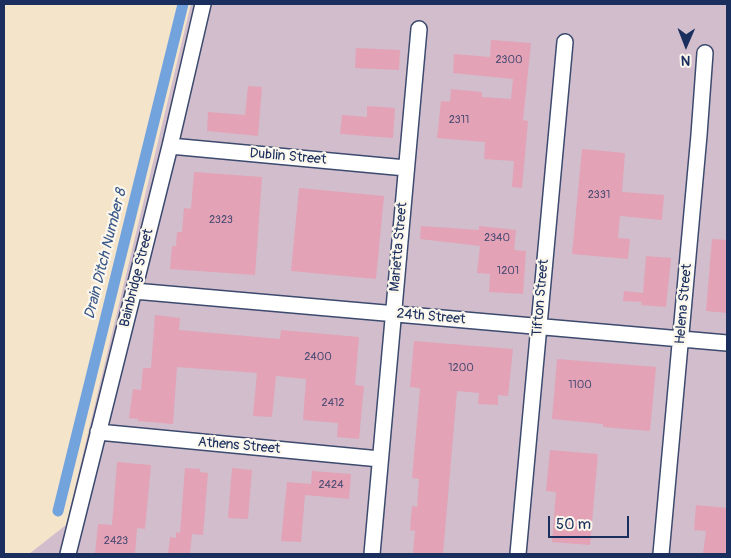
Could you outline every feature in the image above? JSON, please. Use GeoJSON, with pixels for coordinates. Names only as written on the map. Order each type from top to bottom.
{"type":"FeatureCollection","features":[{"type":"Feature","properties":{"kind":"street","name":"Bainbridge Street"},"geometry":{"type":"LineString","coordinates":[[67,554],[170,146],[203,4]]}},
{"type":"Feature","properties":{"kind":"street","name":"Marietta Street"},"geometry":{"type":"LineString","coordinates":[[372,554],[419,29]]}},
{"type":"Feature","properties":{"kind":"street","name":"Tifton Street"},"geometry":{"type":"LineString","coordinates":[[518,554],[565,42]]}},
{"type":"Feature","properties":{"kind":"street","name":"Helena Street"},"geometry":{"type":"LineString","coordinates":[[661,554],[706,53]]}},
{"type":"Feature","properties":{"kind":"street","name":"Dublin Street"},"geometry":{"type":"LineString","coordinates":[[170,146],[406,168]]}},
{"type":"Feature","properties":{"kind":"street","name":"24th Street"},"geometry":{"type":"LineString","coordinates":[[134,290],[727,343]]}},
{"type":"Feature","properties":{"kind":"street","name":"Athens Street"},"geometry":{"type":"LineString","coordinates":[[98,432],[380,459]]}},
{"type":"Feature","properties":{"kind":"shaded area"},"geometry":{"type":"Polygon","coordinates":[[[191,4],[727,4],[727,554],[29,554],[66,525],[191,4]]]}},
{"type":"Feature","properties":{"kind":"building"},"geometry":{"type":"Polygon","coordinates":[[[491,40],[531,43],[523,120],[528,121],[522,188],[512,187],[514,161],[484,159],[485,142],[437,138],[441,101],[450,102],[451,89],[482,92],[482,97],[511,99],[513,79],[453,73],[454,54],[490,57],[491,40]]]}},
{"type":"Feature","properties":{"kind":"building"},"geometry":{"type":"Polygon","coordinates":[[[356,48],[400,50],[399,70],[355,68],[356,48]]]}},
{"type":"Feature","properties":{"kind":"building"},"geometry":{"type":"Polygon","coordinates":[[[248,86],[262,87],[258,136],[207,131],[208,112],[245,115],[248,86]]]}},
{"type":"Feature","properties":{"kind":"building"},"geometry":{"type":"Polygon","coordinates":[[[367,106],[395,108],[393,138],[340,134],[342,115],[367,117],[367,106]]]}},
{"type":"Feature","properties":{"kind":"building"},"geometry":{"type":"Polygon","coordinates":[[[582,149],[625,153],[622,192],[664,195],[662,220],[620,216],[618,238],[630,239],[628,259],[572,254],[582,149]]]}},
{"type":"Feature","properties":{"kind":"building"},"geometry":{"type":"Polygon","coordinates":[[[194,172],[262,177],[255,275],[170,269],[172,246],[176,246],[177,232],[182,232],[184,208],[191,209],[194,172]]]}},
{"type":"Feature","properties":{"kind":"building"},"geometry":{"type":"Polygon","coordinates":[[[299,188],[384,196],[376,279],[291,271],[299,188]]]}},
{"type":"Feature","properties":{"kind":"building"},"geometry":{"type":"Polygon","coordinates":[[[421,226],[479,230],[479,226],[516,230],[514,250],[526,251],[523,294],[489,292],[490,274],[477,273],[480,246],[420,239],[421,226]]]}},
{"type":"Feature","properties":{"kind":"building"},"geometry":{"type":"Polygon","coordinates":[[[712,239],[727,240],[727,313],[706,311],[712,239]]]}},
{"type":"Feature","properties":{"kind":"building"},"geometry":{"type":"Polygon","coordinates":[[[646,256],[671,258],[666,307],[641,305],[642,302],[623,301],[624,291],[643,293],[646,256]]]}},
{"type":"Feature","properties":{"kind":"building"},"geometry":{"type":"Polygon","coordinates":[[[155,315],[180,318],[179,330],[280,339],[281,330],[359,337],[355,385],[364,386],[359,439],[337,437],[338,423],[303,420],[306,379],[276,376],[272,417],[253,416],[257,373],[177,367],[173,424],[138,421],[138,419],[129,418],[133,389],[141,390],[143,368],[151,368],[155,315]]]}},
{"type":"Feature","properties":{"kind":"building"},"geometry":{"type":"Polygon","coordinates":[[[414,341],[513,349],[508,396],[498,395],[498,405],[478,404],[479,393],[457,391],[443,554],[413,554],[415,531],[410,530],[412,506],[417,507],[419,479],[412,478],[420,388],[410,387],[414,341]]]}},
{"type":"Feature","properties":{"kind":"building"},"geometry":{"type":"Polygon","coordinates":[[[557,359],[656,367],[650,431],[603,427],[603,424],[552,419],[557,359]]]}},
{"type":"Feature","properties":{"kind":"building"},"geometry":{"type":"Polygon","coordinates":[[[550,450],[598,454],[590,545],[552,542],[556,492],[546,491],[550,450]]]}},
{"type":"Feature","properties":{"kind":"building"},"geometry":{"type":"Polygon","coordinates":[[[117,462],[151,465],[145,529],[137,528],[135,554],[95,554],[98,524],[112,525],[117,462]]]}},
{"type":"Feature","properties":{"kind":"building"},"geometry":{"type":"Polygon","coordinates":[[[185,468],[200,469],[200,472],[208,473],[203,535],[192,534],[190,554],[168,554],[170,537],[176,538],[176,532],[180,533],[185,468]]]}},
{"type":"Feature","properties":{"kind":"building"},"geometry":{"type":"Polygon","coordinates":[[[232,468],[252,470],[248,519],[228,518],[232,468]]]}},
{"type":"Feature","properties":{"kind":"building"},"geometry":{"type":"Polygon","coordinates":[[[312,471],[351,474],[349,499],[305,495],[301,542],[281,541],[287,482],[311,484],[312,471]]]}},
{"type":"Feature","properties":{"kind":"building"},"geometry":{"type":"Polygon","coordinates":[[[696,505],[727,508],[727,554],[703,554],[706,531],[694,530],[696,505]]]}},
{"type":"Feature","properties":{"kind":"waterway","name":"Drain Ditch Number 8"},"geometry":{"type":"LineString","coordinates":[[58,511],[183,4]]}}]}
